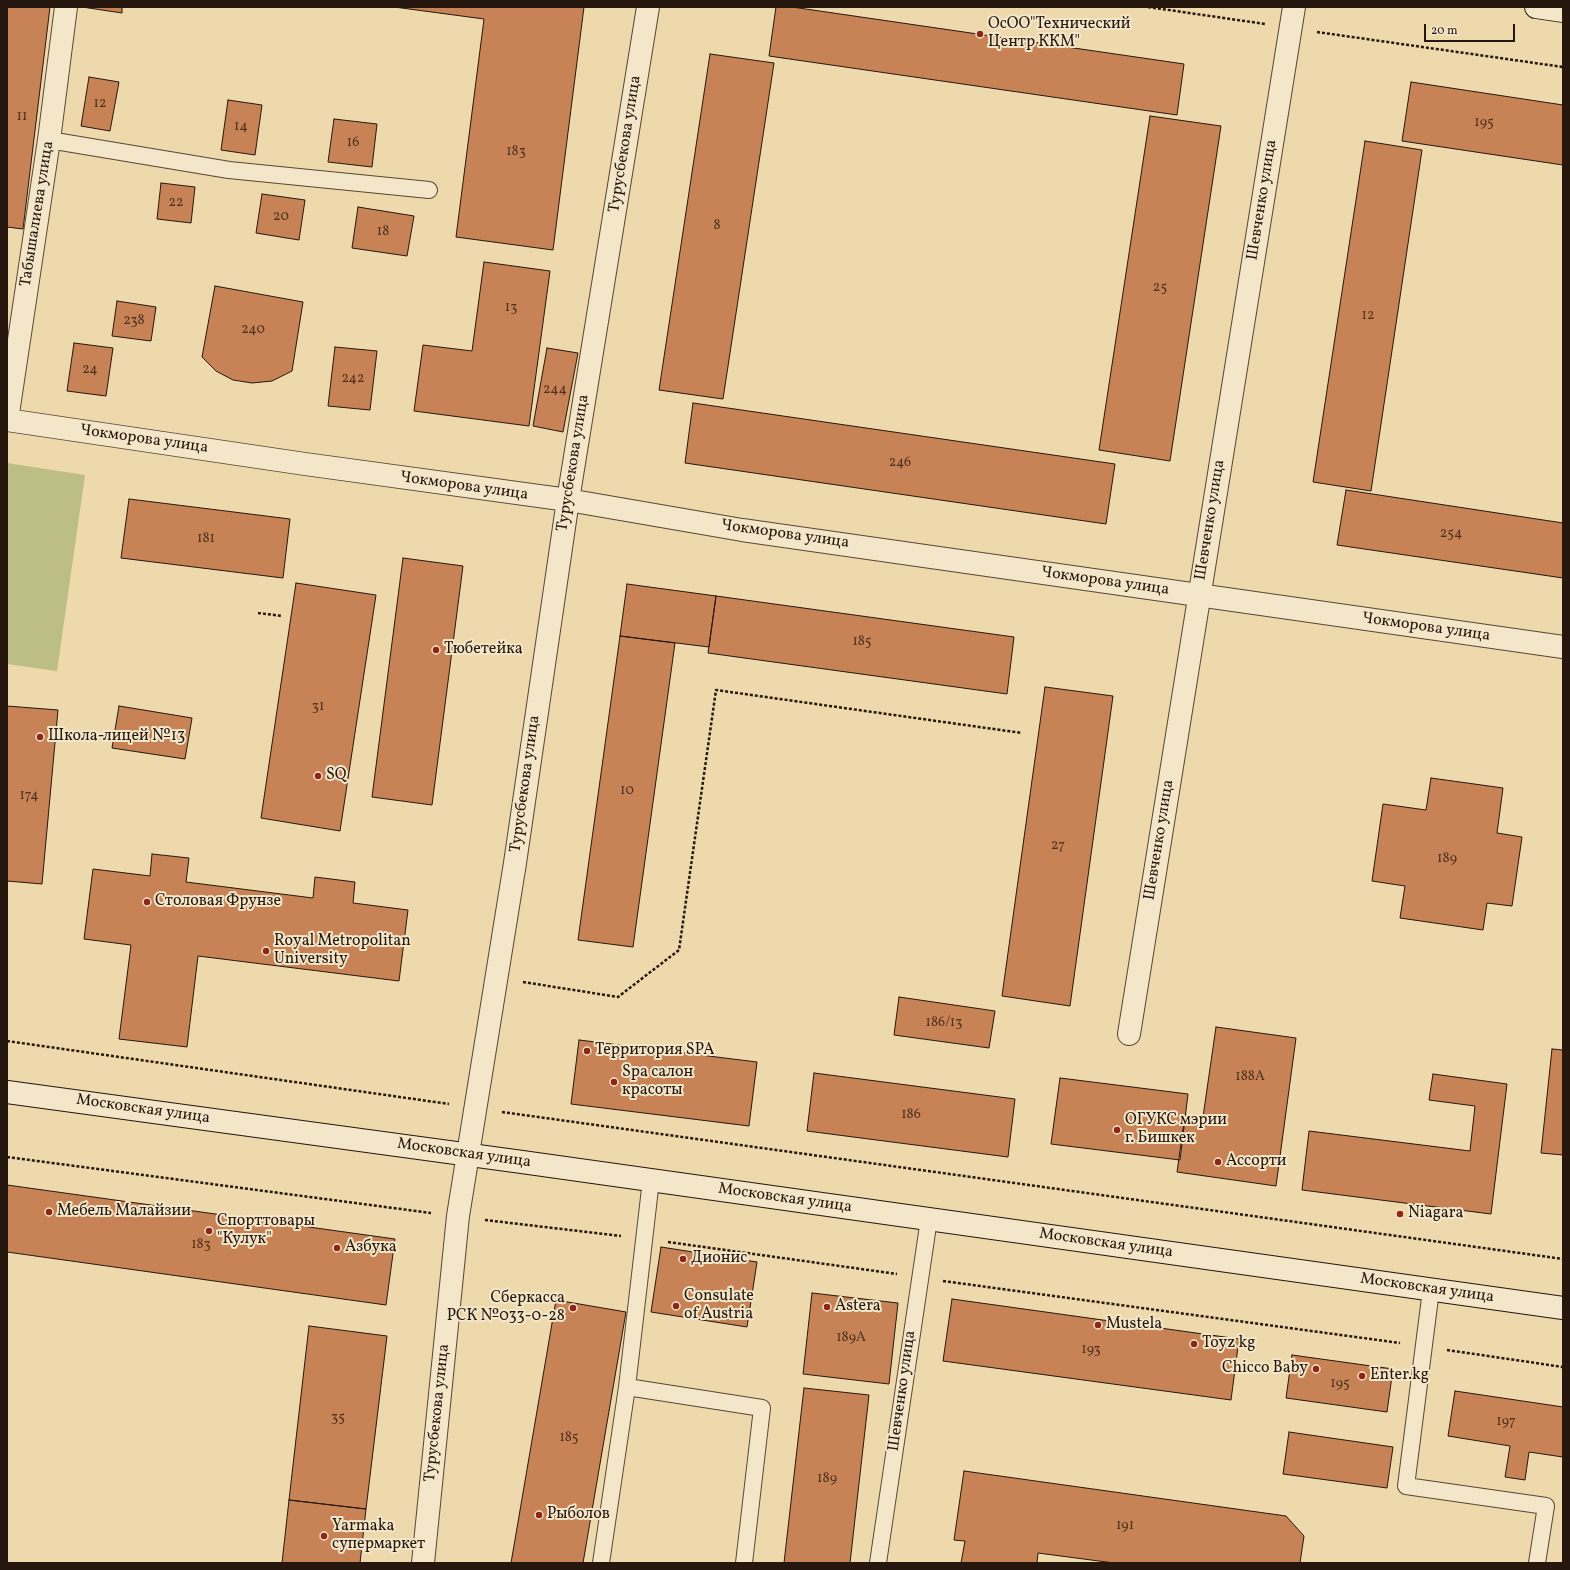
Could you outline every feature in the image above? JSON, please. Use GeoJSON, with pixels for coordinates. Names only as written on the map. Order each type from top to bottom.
{"type":"FeatureCollection","features":[{"type":"Feature","properties":{"kind":"street","name":"Табышалиева улица"},"geometry":{"type":"LineString","coordinates":[[7,420],[49,140],[66,7]]}},
{"type":"Feature","properties":{"kind":"street","name":"Турусбекова улица"},"geometry":{"type":"LineString","coordinates":[[423,1563],[458,1216],[474,1108],[516,856],[568,500],[648,7]]}},
{"type":"Feature","properties":{"kind":"street","name":"Шевченко улица"},"geometry":{"type":"LineString","coordinates":[[1129,1034],[1294,7]]}},
{"type":"Feature","properties":{"kind":"street"},"geometry":{"type":"LineString","coordinates":[[1536,7],[1563,11]]}},
{"type":"Feature","properties":{"kind":"street","name":"Чокморова улица"},"geometry":{"type":"LineString","coordinates":[[7,420],[313,465],[568,500],[742,530],[1563,648]]}},
{"type":"Feature","properties":{"kind":"street","name":"Московская улица"},"geometry":{"type":"LineString","coordinates":[[7,1092],[467,1154],[1563,1308]]}},
{"type":"Feature","properties":{"kind":"lane"},"geometry":{"type":"LineString","coordinates":[[49,140],[229,170],[429,190]]}},
{"type":"Feature","properties":{"kind":"lane"},"geometry":{"type":"LineString","coordinates":[[600,1563],[627,1387],[651,1180]]}},
{"type":"Feature","properties":{"kind":"lane","name":"Шевченко улица"},"geometry":{"type":"LineString","coordinates":[[878,1563],[929,1219]]}},
{"type":"Feature","properties":{"kind":"lane"},"geometry":{"type":"LineString","coordinates":[[1431,1290],[1406,1486],[1546,1506],[1536,1563]]}},
{"type":"Feature","properties":{"kind":"lane"},"geometry":{"type":"LineString","coordinates":[[627,1387],[762,1408],[744,1563]]}},
{"type":"Feature","properties":{"kind":"path"},"geometry":{"type":"LineString","coordinates":[[1148,7],[1222,18]]}},
{"type":"Feature","properties":{"kind":"path"},"geometry":{"type":"LineString","coordinates":[[1325,33],[1563,67]]}},
{"type":"Feature","properties":{"kind":"path"},"geometry":{"type":"LineString","coordinates":[[258,613],[282,616]]}},
{"type":"Feature","properties":{"kind":"path"},"geometry":{"type":"LineString","coordinates":[[496,978],[618,997],[679,950],[716,690],[1022,733]]}},
{"type":"Feature","properties":{"kind":"path"},"geometry":{"type":"LineString","coordinates":[[7,1041],[474,1108],[1563,1258]]}},
{"type":"Feature","properties":{"kind":"path"},"geometry":{"type":"LineString","coordinates":[[7,1157],[643,1239],[1424,1346],[1563,1367]]}},
{"type":"Feature","properties":{"kind":"green space"},"geometry":{"type":"Polygon","coordinates":[[[7,463],[85,475],[57,671],[7,664],[7,463]]]}},
{"type":"Feature","properties":{"kind":"building"},"geometry":{"type":"Polygon","coordinates":[[[7,7],[50,7],[23,229],[7,227],[7,7]]]}},
{"type":"Feature","properties":{"kind":"building"},"geometry":{"type":"Polygon","coordinates":[[[82,7],[122,7],[122,13],[82,7]]]}},
{"type":"Feature","properties":{"kind":"building"},"geometry":{"type":"Polygon","coordinates":[[[394,7],[584,7],[553,250],[456,237],[484,19],[394,7]]]}},
{"type":"Feature","properties":{"kind":"building"},"geometry":{"type":"Polygon","coordinates":[[[776,7],[792,7],[1184,64],[1177,115],[769,56],[776,7]]]}},
{"type":"Feature","properties":{"kind":"building"},"geometry":{"type":"Polygon","coordinates":[[[710,54],[774,63],[723,399],[659,390],[710,54]]]}},
{"type":"Feature","properties":{"kind":"building"},"geometry":{"type":"Polygon","coordinates":[[[89,77],[119,82],[110,131],[81,126],[89,77]]]}},
{"type":"Feature","properties":{"kind":"building"},"geometry":{"type":"Polygon","coordinates":[[[1411,82],[1563,105],[1563,165],[1402,141],[1411,82]]]}},
{"type":"Feature","properties":{"kind":"building"},"geometry":{"type":"Polygon","coordinates":[[[228,100],[262,105],[255,155],[221,150],[228,100]]]}},
{"type":"Feature","properties":{"kind":"building"},"geometry":{"type":"Polygon","coordinates":[[[1150,116],[1221,126],[1170,461],[1099,450],[1150,116]]]}},
{"type":"Feature","properties":{"kind":"building"},"geometry":{"type":"Polygon","coordinates":[[[334,119],[377,124],[372,167],[328,162],[334,119]]]}},
{"type":"Feature","properties":{"kind":"building"},"geometry":{"type":"Polygon","coordinates":[[[1365,141],[1422,150],[1371,491],[1313,482],[1365,141]]]}},
{"type":"Feature","properties":{"kind":"building"},"geometry":{"type":"Polygon","coordinates":[[[161,183],[195,187],[191,223],[157,219],[161,183]]]}},
{"type":"Feature","properties":{"kind":"building"},"geometry":{"type":"Polygon","coordinates":[[[262,194],[305,200],[299,240],[256,233],[262,194]]]}},
{"type":"Feature","properties":{"kind":"building"},"geometry":{"type":"Polygon","coordinates":[[[358,207],[414,216],[407,256],[352,248],[358,207]]]}},
{"type":"Feature","properties":{"kind":"building"},"geometry":{"type":"Polygon","coordinates":[[[484,262],[550,271],[529,426],[414,411],[423,345],[472,351],[484,262]]]}},
{"type":"Feature","properties":{"kind":"building"},"geometry":{"type":"Polygon","coordinates":[[[215,286],[303,302],[292,371],[272,381],[252,383],[233,380],[216,371],[202,357],[215,286]]]}},
{"type":"Feature","properties":{"kind":"building"},"geometry":{"type":"Polygon","coordinates":[[[117,301],[156,307],[151,341],[112,336],[117,301]]]}},
{"type":"Feature","properties":{"kind":"building"},"geometry":{"type":"Polygon","coordinates":[[[74,343],[113,348],[106,396],[67,391],[74,343]]]}},
{"type":"Feature","properties":{"kind":"building"},"geometry":{"type":"Polygon","coordinates":[[[335,347],[377,351],[370,410],[328,406],[335,347]]]}},
{"type":"Feature","properties":{"kind":"building"},"geometry":{"type":"Polygon","coordinates":[[[547,348],[578,353],[563,432],[533,426],[547,348]]]}},
{"type":"Feature","properties":{"kind":"building"},"geometry":{"type":"Polygon","coordinates":[[[693,403],[1115,464],[1106,524],[685,463],[693,403]]]}},
{"type":"Feature","properties":{"kind":"building"},"geometry":{"type":"Polygon","coordinates":[[[1346,490],[1563,523],[1563,578],[1337,545],[1346,490]]]}},
{"type":"Feature","properties":{"kind":"building"},"geometry":{"type":"Polygon","coordinates":[[[129,499],[290,519],[283,578],[121,558],[129,499]]]}},
{"type":"Feature","properties":{"kind":"building"},"geometry":{"type":"Polygon","coordinates":[[[403,558],[463,566],[432,805],[372,797],[403,558]]]}},
{"type":"Feature","properties":{"kind":"building"},"geometry":{"type":"Polygon","coordinates":[[[296,583],[376,595],[340,831],[261,818],[296,583]]]}},
{"type":"Feature","properties":{"kind":"building"},"geometry":{"type":"Polygon","coordinates":[[[627,584],[716,596],[709,647],[620,636],[627,584]]]}},
{"type":"Feature","properties":{"kind":"building"},"geometry":{"type":"Polygon","coordinates":[[[716,596],[1014,637],[1007,694],[708,653],[716,596]]]}},
{"type":"Feature","properties":{"kind":"building"},"geometry":{"type":"Polygon","coordinates":[[[620,636],[675,643],[633,947],[578,940],[620,636]]]}},
{"type":"Feature","properties":{"kind":"building"},"geometry":{"type":"Polygon","coordinates":[[[1045,687],[1113,696],[1070,1006],[1002,996],[1045,687]]]}},
{"type":"Feature","properties":{"kind":"building"},"geometry":{"type":"Polygon","coordinates":[[[7,706],[58,710],[42,884],[7,881],[7,706]]]}},
{"type":"Feature","properties":{"kind":"building"},"geometry":{"type":"Polygon","coordinates":[[[119,706],[192,718],[185,759],[112,748],[119,706]]]}},
{"type":"Feature","properties":{"kind":"building"},"geometry":{"type":"Polygon","coordinates":[[[1431,778],[1503,788],[1497,833],[1522,837],[1512,906],[1487,903],[1483,930],[1400,918],[1405,886],[1372,881],[1383,804],[1426,810],[1431,778]]]}},
{"type":"Feature","properties":{"kind":"building","name":"Royal Metropolitan University"},"geometry":{"type":"Polygon","coordinates":[[[152,854],[189,858],[186,882],[313,898],[315,877],[355,882],[353,903],[408,910],[399,981],[198,956],[187,1047],[119,1039],[131,945],[84,939],[93,869],[150,876],[152,854]]]}},
{"type":"Feature","properties":{"kind":"building"},"geometry":{"type":"Polygon","coordinates":[[[899,997],[995,1011],[989,1048],[894,1035],[899,997]]]}},
{"type":"Feature","properties":{"kind":"building"},"geometry":{"type":"Polygon","coordinates":[[[1216,1027],[1296,1038],[1276,1186],[1177,1172],[1185,1115],[1203,1117],[1216,1027]]]}},
{"type":"Feature","properties":{"kind":"building"},"geometry":{"type":"Polygon","coordinates":[[[579,1040],[757,1062],[749,1126],[571,1104],[579,1040]]]}},
{"type":"Feature","properties":{"kind":"building"},"geometry":{"type":"Polygon","coordinates":[[[1552,1049],[1563,1050],[1563,1155],[1541,1153],[1552,1049]]]}},
{"type":"Feature","properties":{"kind":"building"},"geometry":{"type":"Polygon","coordinates":[[[814,1073],[1015,1099],[1008,1157],[807,1131],[814,1073]]]}},
{"type":"Feature","properties":{"kind":"building"},"geometry":{"type":"Polygon","coordinates":[[[1433,1074],[1507,1084],[1491,1214],[1302,1190],[1309,1131],[1470,1151],[1475,1106],[1429,1100],[1433,1074]]]}},
{"type":"Feature","properties":{"kind":"building"},"geometry":{"type":"Polygon","coordinates":[[[1060,1078],[1188,1094],[1180,1160],[1051,1144],[1060,1078]]]}},
{"type":"Feature","properties":{"kind":"building"},"geometry":{"type":"Polygon","coordinates":[[[7,1185],[395,1239],[386,1305],[7,1252],[7,1185]]]}},
{"type":"Feature","properties":{"kind":"building"},"geometry":{"type":"Polygon","coordinates":[[[661,1247],[757,1262],[747,1327],[651,1312],[661,1247]]]}},
{"type":"Feature","properties":{"kind":"building"},"geometry":{"type":"Polygon","coordinates":[[[812,1293],[898,1303],[889,1384],[803,1374],[812,1293]]]}},
{"type":"Feature","properties":{"kind":"building"},"geometry":{"type":"Polygon","coordinates":[[[952,1299],[1239,1339],[1231,1400],[943,1361],[952,1299]]]}},
{"type":"Feature","properties":{"kind":"building"},"geometry":{"type":"Polygon","coordinates":[[[556,1300],[626,1312],[583,1563],[511,1563],[556,1300]]]}},
{"type":"Feature","properties":{"kind":"building"},"geometry":{"type":"Polygon","coordinates":[[[309,1326],[387,1336],[366,1509],[289,1500],[309,1326]]]}},
{"type":"Feature","properties":{"kind":"building"},"geometry":{"type":"Polygon","coordinates":[[[1292,1355],[1393,1369],[1387,1412],[1286,1398],[1292,1355]]]}},
{"type":"Feature","properties":{"kind":"building"},"geometry":{"type":"Polygon","coordinates":[[[804,1388],[869,1395],[850,1563],[784,1563],[804,1388]]]}},
{"type":"Feature","properties":{"kind":"building"},"geometry":{"type":"Polygon","coordinates":[[[1455,1391],[1563,1407],[1563,1457],[1529,1452],[1525,1480],[1505,1477],[1510,1446],[1448,1436],[1455,1391]]]}},
{"type":"Feature","properties":{"kind":"building"},"geometry":{"type":"Polygon","coordinates":[[[1289,1432],[1393,1447],[1387,1488],[1283,1474],[1289,1432]]]}},
{"type":"Feature","properties":{"kind":"building"},"geometry":{"type":"Polygon","coordinates":[[[964,1471],[1286,1516],[1304,1536],[1300,1563],[1114,1563],[1038,1553],[1037,1563],[961,1563],[965,1541],[954,1540],[964,1471]]]}},
{"type":"Feature","properties":{"kind":"building","name":"Yarmaka супермаркет"},"geometry":{"type":"Polygon","coordinates":[[[289,1500],[366,1509],[360,1563],[282,1563],[289,1500]]]}},
{"type":"Feature","properties":{"kind":"place","name":"ОсОО\"Технический Центр ККМ\""},"geometry":{"type":"Point","coordinates":[980,34]}},
{"type":"Feature","properties":{"kind":"place","name":"Тюбетейка"},"geometry":{"type":"Point","coordinates":[436,650]}},
{"type":"Feature","properties":{"kind":"place","name":"Школа-лицей №13"},"geometry":{"type":"Point","coordinates":[40,737]}},
{"type":"Feature","properties":{"kind":"place","name":"SQ"},"geometry":{"type":"Point","coordinates":[318,776]}},
{"type":"Feature","properties":{"kind":"place","name":"Столовая Фрунзе"},"geometry":{"type":"Point","coordinates":[147,902]}},
{"type":"Feature","properties":{"kind":"place","name":"Royal Metropolitan University"},"geometry":{"type":"Point","coordinates":[266,951]}},
{"type":"Feature","properties":{"kind":"place","name":"Территория SPA"},"geometry":{"type":"Point","coordinates":[587,1051]}},
{"type":"Feature","properties":{"kind":"place","name":"Spa салон красоты"},"geometry":{"type":"Point","coordinates":[614,1082]}},
{"type":"Feature","properties":{"kind":"place","name":"ОГУКС мэрии г. Бишкек"},"geometry":{"type":"Point","coordinates":[1117,1130]}},
{"type":"Feature","properties":{"kind":"place","name":"Ассорти"},"geometry":{"type":"Point","coordinates":[1218,1162]}},
{"type":"Feature","properties":{"kind":"place","name":"Мебель Малайзии"},"geometry":{"type":"Point","coordinates":[49,1212]}},
{"type":"Feature","properties":{"kind":"place","name":"Niagara"},"geometry":{"type":"Point","coordinates":[1400,1214]}},
{"type":"Feature","properties":{"kind":"place","name":"Спорттовары \"Кулук\""},"geometry":{"type":"Point","coordinates":[209,1231]}},
{"type":"Feature","properties":{"kind":"place","name":"Азбука"},"geometry":{"type":"Point","coordinates":[337,1248]}},
{"type":"Feature","properties":{"kind":"place","name":"Дионис"},"geometry":{"type":"Point","coordinates":[683,1259]}},
{"type":"Feature","properties":{"kind":"place","name":"Consulate of Austria"},"geometry":{"type":"Point","coordinates":[676,1306]}},
{"type":"Feature","properties":{"kind":"place","name":"Astera"},"geometry":{"type":"Point","coordinates":[827,1307]}},
{"type":"Feature","properties":{"kind":"place","name":"Сберкасса РСК №033-0-28"},"geometry":{"type":"Point","coordinates":[573,1308]}},
{"type":"Feature","properties":{"kind":"place","name":"Mustela"},"geometry":{"type":"Point","coordinates":[1098,1325]}},
{"type":"Feature","properties":{"kind":"place","name":"Toyz kg"},"geometry":{"type":"Point","coordinates":[1194,1344]}},
{"type":"Feature","properties":{"kind":"place","name":"Chicco Baby"},"geometry":{"type":"Point","coordinates":[1316,1369]}},
{"type":"Feature","properties":{"kind":"place","name":"Enter.kg"},"geometry":{"type":"Point","coordinates":[1362,1376]}},
{"type":"Feature","properties":{"kind":"place","name":"Рыболов"},"geometry":{"type":"Point","coordinates":[539,1515]}},
{"type":"Feature","properties":{"kind":"place","name":"Yarmaka супермаркет"},"geometry":{"type":"Point","coordinates":[324,1536]}}]}
